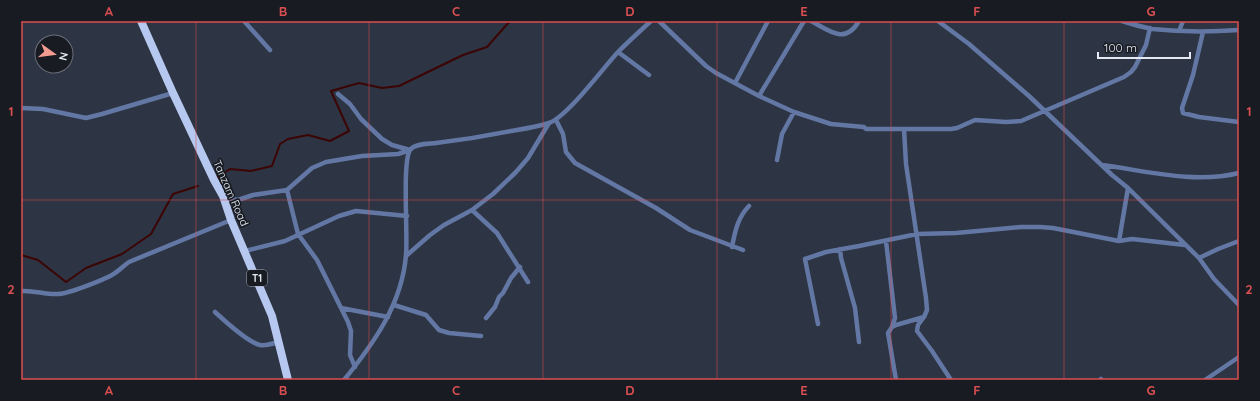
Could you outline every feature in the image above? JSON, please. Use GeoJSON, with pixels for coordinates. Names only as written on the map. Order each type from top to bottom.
{"type":"FeatureCollection","features":[{"type":"Feature","properties":{"kind":"highway","name":"Tanzam Road"},"geometry":{"type":"LineString","coordinates":[[141,21],[173,93],[223,196],[231,220],[272,316],[288,380]]}},
{"type":"Feature","properties":{"kind":"street"},"geometry":{"type":"LineString","coordinates":[[244,21],[250,23],[270,50]]}},
{"type":"Feature","properties":{"kind":"street"},"geometry":{"type":"LineString","coordinates":[[223,196],[238,200],[253,194],[287,190],[312,168],[320,164],[362,156],[398,154],[410,150],[413,147],[422,145],[486,136],[549,123],[556,120],[580,97],[618,52],[651,21]]}},
{"type":"Feature","properties":{"kind":"street"},"geometry":{"type":"LineString","coordinates":[[659,21],[706,66],[759,96],[794,112],[831,124],[864,127],[866,129],[951,129],[975,120],[1015,122],[1105,86],[1131,72],[1146,45],[1150,28]]}},
{"type":"Feature","properties":{"kind":"street"},"geometry":{"type":"LineString","coordinates":[[735,83],[768,21]]}},
{"type":"Feature","properties":{"kind":"street"},"geometry":{"type":"LineString","coordinates":[[759,96],[804,21]]}},
{"type":"Feature","properties":{"kind":"street"},"geometry":{"type":"LineString","coordinates":[[811,21],[836,34],[844,35],[852,31],[859,21]]}},
{"type":"Feature","properties":{"kind":"street"},"geometry":{"type":"LineString","coordinates":[[938,21],[969,44],[1044,110],[1128,188],[1199,258],[1214,279],[1239,305]]}},
{"type":"Feature","properties":{"kind":"street"},"geometry":{"type":"LineString","coordinates":[[1122,21],[1150,28],[1179,31],[1203,32],[1239,30]]}},
{"type":"Feature","properties":{"kind":"street"},"geometry":{"type":"LineString","coordinates":[[1179,31],[1183,21]]}},
{"type":"Feature","properties":{"kind":"street"},"geometry":{"type":"LineString","coordinates":[[1203,32],[1182,111],[1183,113],[1200,117],[1239,122]]}},
{"type":"Feature","properties":{"kind":"street"},"geometry":{"type":"LineString","coordinates":[[618,52],[649,75]]}},
{"type":"Feature","properties":{"kind":"street"},"geometry":{"type":"LineString","coordinates":[[21,108],[43,109],[86,118],[173,93]]}},
{"type":"Feature","properties":{"kind":"street"},"geometry":{"type":"LineString","coordinates":[[338,94],[350,104],[361,119],[382,139],[392,145],[410,150]]}},
{"type":"Feature","properties":{"kind":"street"},"geometry":{"type":"LineString","coordinates":[[777,160],[782,134],[794,112]]}},
{"type":"Feature","properties":{"kind":"street"},"geometry":{"type":"LineString","coordinates":[[556,120],[563,134],[566,152],[575,163],[656,208],[690,230],[742,250]]}},
{"type":"Feature","properties":{"kind":"street"},"geometry":{"type":"LineString","coordinates":[[406,256],[444,225],[472,210],[493,194],[523,165],[549,123]]}},
{"type":"Feature","properties":{"kind":"street"},"geometry":{"type":"LineString","coordinates":[[904,129],[906,164],[927,310],[918,325],[917,331],[951,380]]}},
{"type":"Feature","properties":{"kind":"street"},"geometry":{"type":"LineString","coordinates":[[344,380],[372,344],[388,318],[402,282],[406,256],[406,182],[408,155],[410,150]]}},
{"type":"Feature","properties":{"kind":"street"},"geometry":{"type":"LineString","coordinates":[[1102,165],[1178,177],[1197,178],[1239,173]]}},
{"type":"Feature","properties":{"kind":"street"},"geometry":{"type":"LineString","coordinates":[[1119,241],[1128,188]]}},
{"type":"Feature","properties":{"kind":"street"},"geometry":{"type":"LineString","coordinates":[[287,190],[298,234],[317,260],[348,322],[351,331],[350,355],[355,367]]}},
{"type":"Feature","properties":{"kind":"street"},"geometry":{"type":"LineString","coordinates":[[732,247],[738,221],[749,206]]}},
{"type":"Feature","properties":{"kind":"street"},"geometry":{"type":"LineString","coordinates":[[472,210],[497,233],[520,267],[528,282]]}},
{"type":"Feature","properties":{"kind":"street"},"geometry":{"type":"LineString","coordinates":[[245,251],[285,241],[339,216],[356,211],[407,216]]}},
{"type":"Feature","properties":{"kind":"street"},"geometry":{"type":"LineString","coordinates":[[21,291],[29,290],[52,294],[66,294],[112,275],[123,265],[129,262],[231,220]]}},
{"type":"Feature","properties":{"kind":"street"},"geometry":{"type":"LineString","coordinates":[[818,324],[805,259],[820,253],[917,234],[956,233],[1040,227],[1119,241],[1132,239],[1185,245]]}},
{"type":"Feature","properties":{"kind":"street"},"geometry":{"type":"LineString","coordinates":[[886,240],[895,318],[888,333],[888,338],[896,380]]}},
{"type":"Feature","properties":{"kind":"street"},"geometry":{"type":"LineString","coordinates":[[1199,258],[1239,241]]}},
{"type":"Feature","properties":{"kind":"street"},"geometry":{"type":"LineString","coordinates":[[840,250],[855,308],[859,342]]}},
{"type":"Feature","properties":{"kind":"street"},"geometry":{"type":"LineString","coordinates":[[486,318],[495,307],[499,297],[520,267]]}},
{"type":"Feature","properties":{"kind":"street"},"geometry":{"type":"LineString","coordinates":[[394,305],[426,315],[439,330],[449,333],[481,336]]}},
{"type":"Feature","properties":{"kind":"street"},"geometry":{"type":"LineString","coordinates":[[341,308],[388,318]]}},
{"type":"Feature","properties":{"kind":"street"},"geometry":{"type":"LineString","coordinates":[[214,312],[231,327],[253,342],[265,345],[278,342]]}},
{"type":"Feature","properties":{"kind":"street"},"geometry":{"type":"LineString","coordinates":[[892,327],[924,317]]}},
{"type":"Feature","properties":{"kind":"street"},"geometry":{"type":"LineString","coordinates":[[1205,380],[1239,357]]}},
{"type":"Feature","properties":{"kind":"waterway"},"geometry":{"type":"LineString","coordinates":[[216,178],[230,169],[251,171],[272,166],[280,144],[288,139],[308,135],[330,141],[349,131],[331,91],[359,83],[382,88],[399,86],[463,55],[487,47],[510,21]]}},
{"type":"Feature","properties":{"kind":"waterway"},"geometry":{"type":"LineString","coordinates":[[21,255],[38,260],[66,282],[86,268],[122,254],[151,234],[173,194],[198,186]]}}]}
